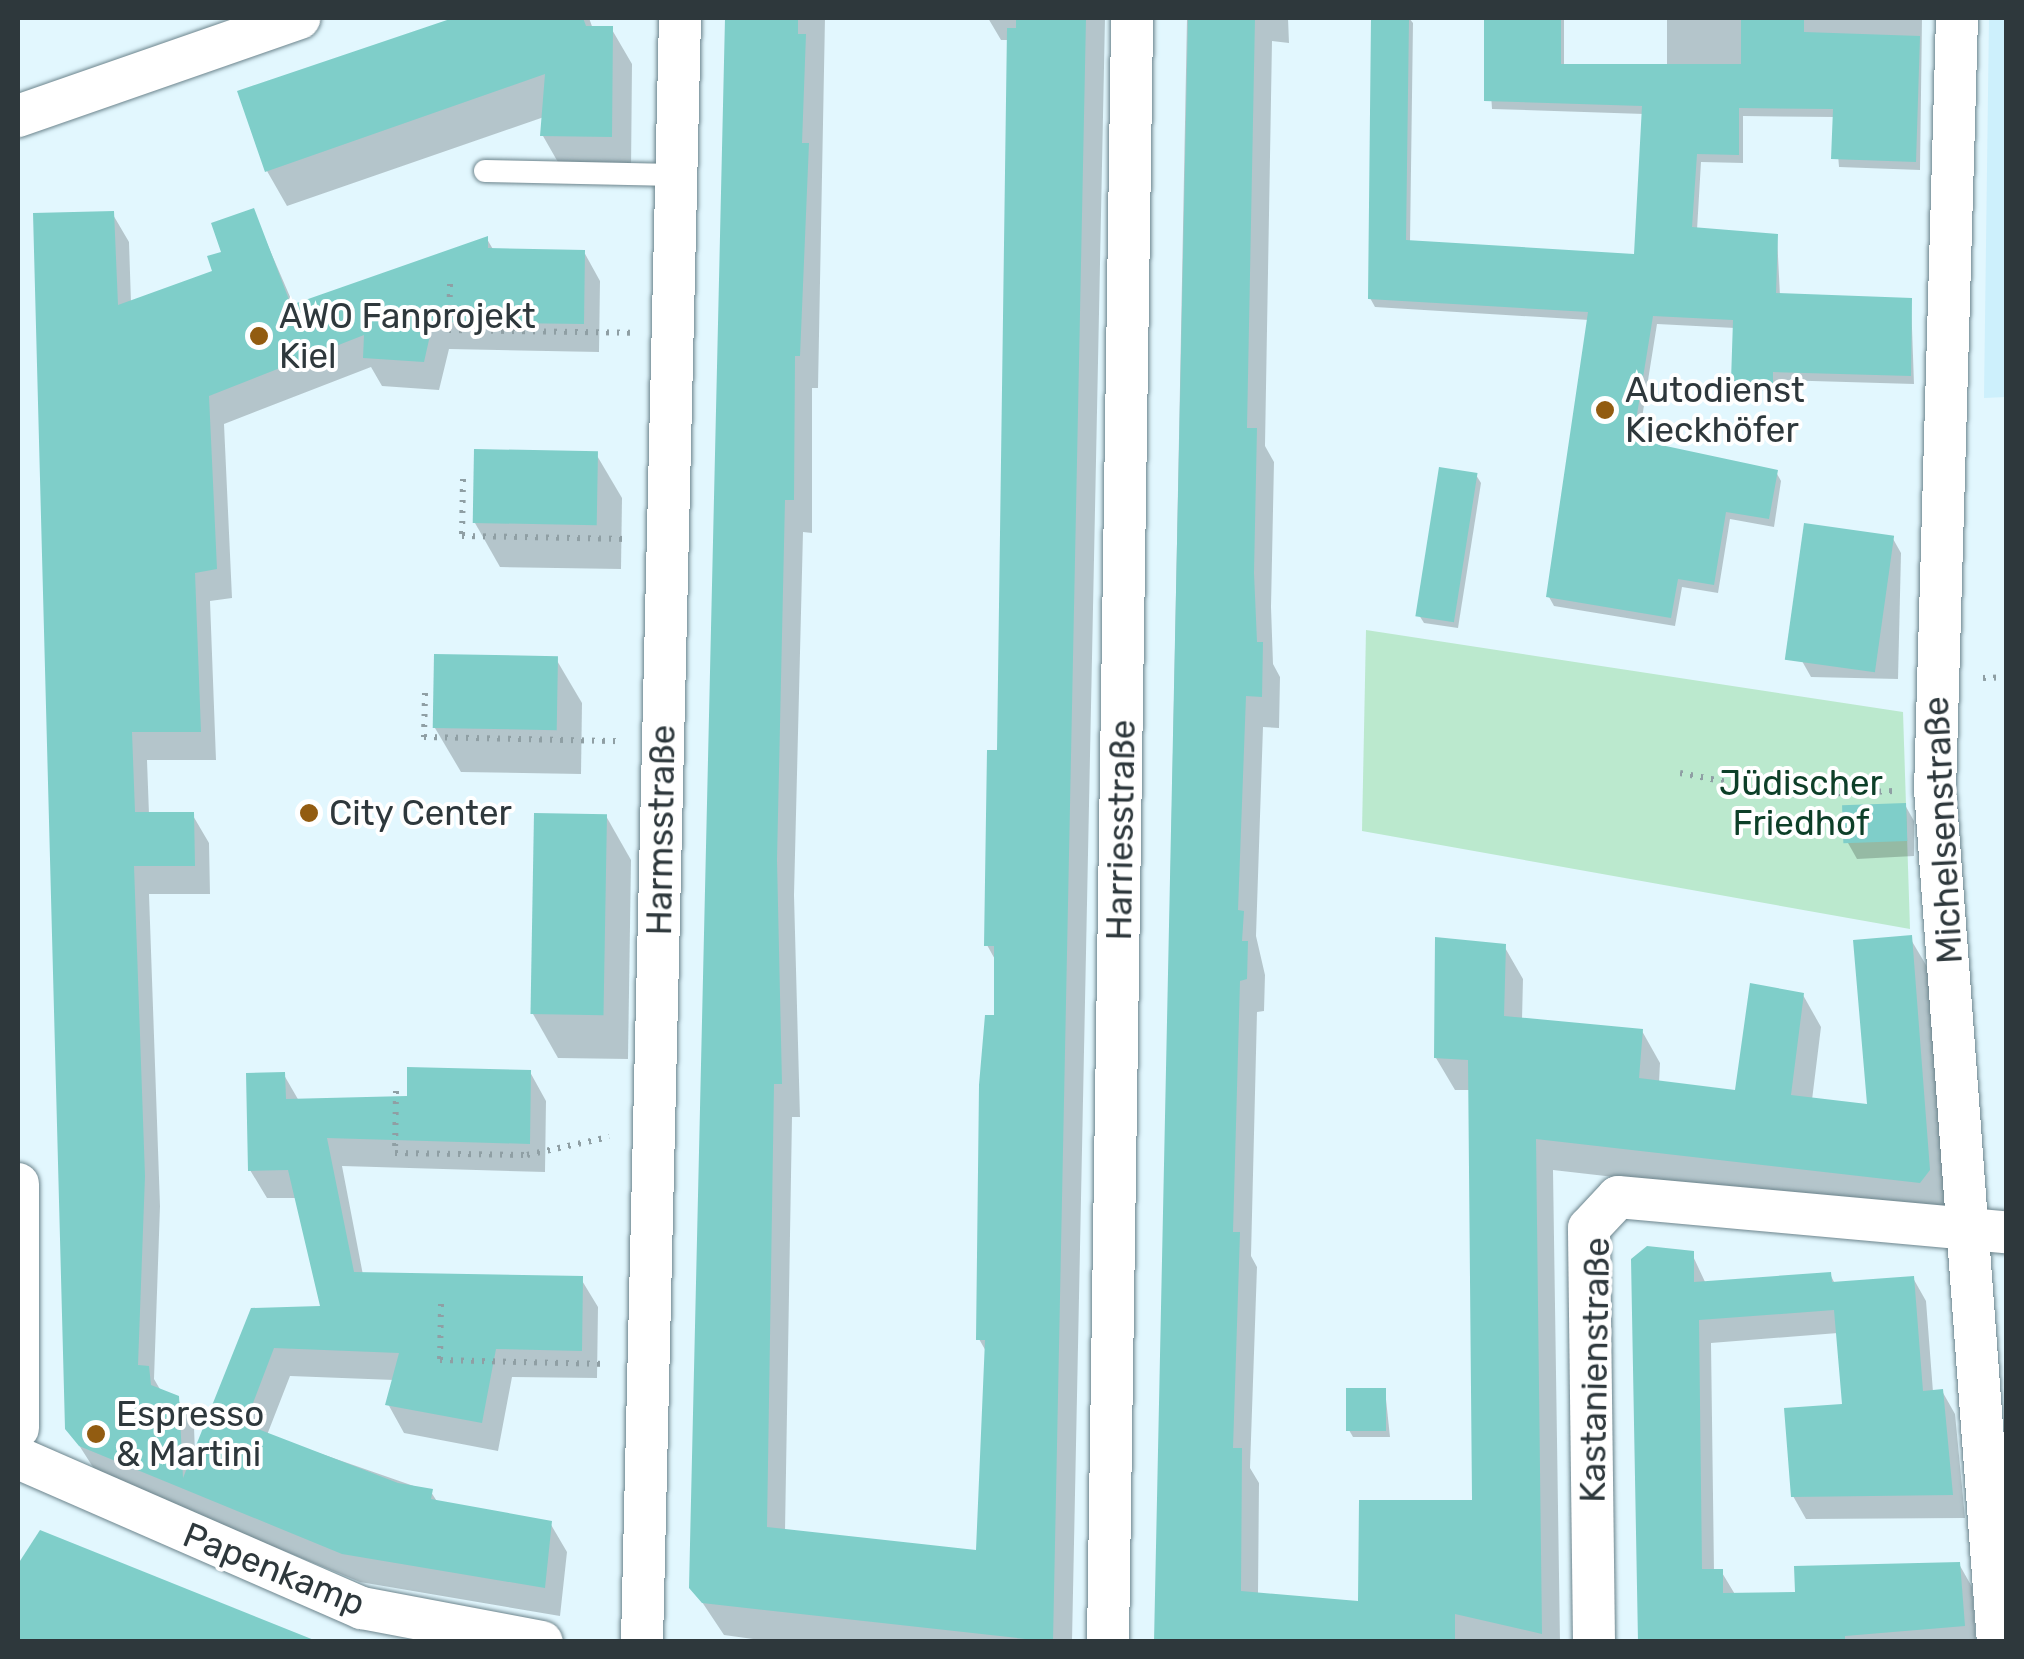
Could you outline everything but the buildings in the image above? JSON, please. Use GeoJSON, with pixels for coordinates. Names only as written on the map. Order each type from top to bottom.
{"type":"FeatureCollection","features":[{"type":"Feature","properties":{"kind":"street"},"geometry":{"type":"LineString","coordinates":[[18,116],[299,18]]}},
{"type":"Feature","properties":{"kind":"street","name":"Harmsstraße"},"geometry":{"type":"LineString","coordinates":[[642,1642],[680,18]]}},
{"type":"Feature","properties":{"kind":"street","name":"Harriesstraße"},"geometry":{"type":"LineString","coordinates":[[1108,1642],[1132,18]]}},
{"type":"Feature","properties":{"kind":"street","name":"Michelsenstraße"},"geometry":{"type":"LineString","coordinates":[[1957,18],[1936,789],[1988,1230],[1998,1642]]}},
{"type":"Feature","properties":{"kind":"street"},"geometry":{"type":"LineString","coordinates":[[18,1184],[18,1428]]}},
{"type":"Feature","properties":{"kind":"street","name":"Kastanienstraße"},"geometry":{"type":"LineString","coordinates":[[1594,1642],[1590,1228],[1618,1197],[1988,1230]]}},
{"type":"Feature","properties":{"kind":"street","name":"Papenkamp"},"geometry":{"type":"LineString","coordinates":[[18,1458],[362,1608],[542,1642]]}},
{"type":"Feature","properties":{"kind":"lane"},"geometry":{"type":"LineString","coordinates":[[484,172],[676,175]]}},
{"type":"Feature","properties":{"kind":"path"},"geometry":{"type":"LineString","coordinates":[[450,284],[449,330],[592,332]]}},
{"type":"Feature","properties":{"kind":"path"},"geometry":{"type":"LineString","coordinates":[[463,479],[462,536],[594,538]]}},
{"type":"Feature","properties":{"kind":"path"},"geometry":{"type":"LineString","coordinates":[[424,693],[424,737],[584,740]]}},
{"type":"Feature","properties":{"kind":"path"},"geometry":{"type":"LineString","coordinates":[[1680,773],[1795,795],[1936,789]]}},
{"type":"Feature","properties":{"kind":"path"},"geometry":{"type":"LineString","coordinates":[[396,1091],[395,1153],[527,1155],[559,1148]]}},
{"type":"Feature","properties":{"kind":"path"},"geometry":{"type":"LineString","coordinates":[[441,1304],[440,1360],[574,1363]]}},
{"type":"Feature","properties":{"kind":"shaded area"},"geometry":{"type":"Polygon","coordinates":[[[1989,18],[2006,18],[2006,397],[1984,398],[1989,18]]]}},
{"type":"Feature","properties":{"kind":"green space","name":"Jüdischer Friedhof"},"geometry":{"type":"Polygon","coordinates":[[[1366,630],[1903,712],[1910,929],[1362,831],[1366,630]]]}},
{"type":"Feature","properties":{"kind":"place","name":"AWO Fanprojekt Kiel"},"geometry":{"type":"Point","coordinates":[259,336]}},
{"type":"Feature","properties":{"kind":"place","name":"Autodienst Kieckhöfer"},"geometry":{"type":"Point","coordinates":[1605,410]}},
{"type":"Feature","properties":{"kind":"place","name":"City Center"},"geometry":{"type":"Point","coordinates":[309,813]}},
{"type":"Feature","properties":{"kind":"place","name":"Espresso & Martini"},"geometry":{"type":"Point","coordinates":[96,1434]}}]}
